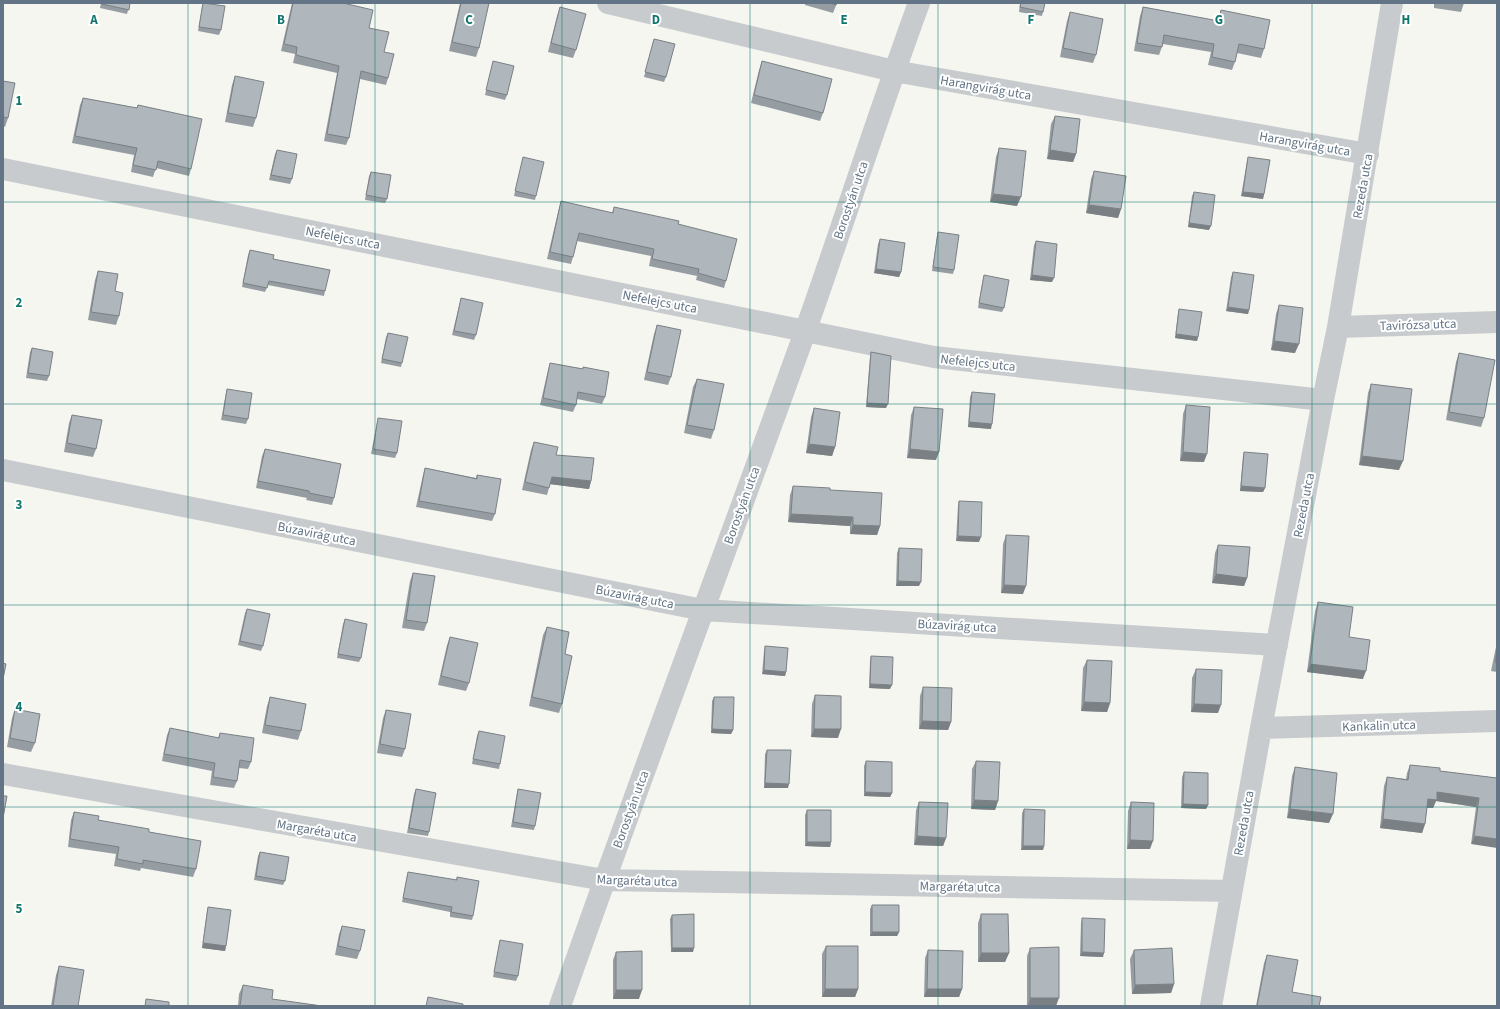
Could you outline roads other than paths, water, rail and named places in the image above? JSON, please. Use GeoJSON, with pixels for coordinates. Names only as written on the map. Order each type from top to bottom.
{"type":"FeatureCollection","features":[{"type":"Feature","properties":{"kind":"street","name":"Harangvirág utca"},"geometry":{"type":"LineString","coordinates":[[608,3],[894,71],[1368,154]]}},
{"type":"Feature","properties":{"kind":"street","name":"Borostyán utca"},"geometry":{"type":"LineString","coordinates":[[560,1006],[604,880],[805,330],[894,71],[919,3]]}},
{"type":"Feature","properties":{"kind":"street","name":"Rezeda utca"},"geometry":{"type":"LineString","coordinates":[[1211,1006],[1261,728],[1338,327],[1392,3]]}},
{"type":"Feature","properties":{"kind":"street","name":"Nefelejcs utca"},"geometry":{"type":"LineString","coordinates":[[3,168],[934,357],[1323,400]]}},
{"type":"Feature","properties":{"kind":"street","name":"Tavirózsa utca"},"geometry":{"type":"LineString","coordinates":[[1338,327],[1497,322]]}},
{"type":"Feature","properties":{"kind":"street","name":"Búzavirág utca"},"geometry":{"type":"LineString","coordinates":[[3,470],[703,610],[1277,645]]}},
{"type":"Feature","properties":{"kind":"street","name":"Kankalin utca"},"geometry":{"type":"LineString","coordinates":[[1261,728],[1497,721]]}},
{"type":"Feature","properties":{"kind":"street","name":"Margaréta utca"},"geometry":{"type":"LineString","coordinates":[[3,774],[604,880],[1231,891]]}}]}
